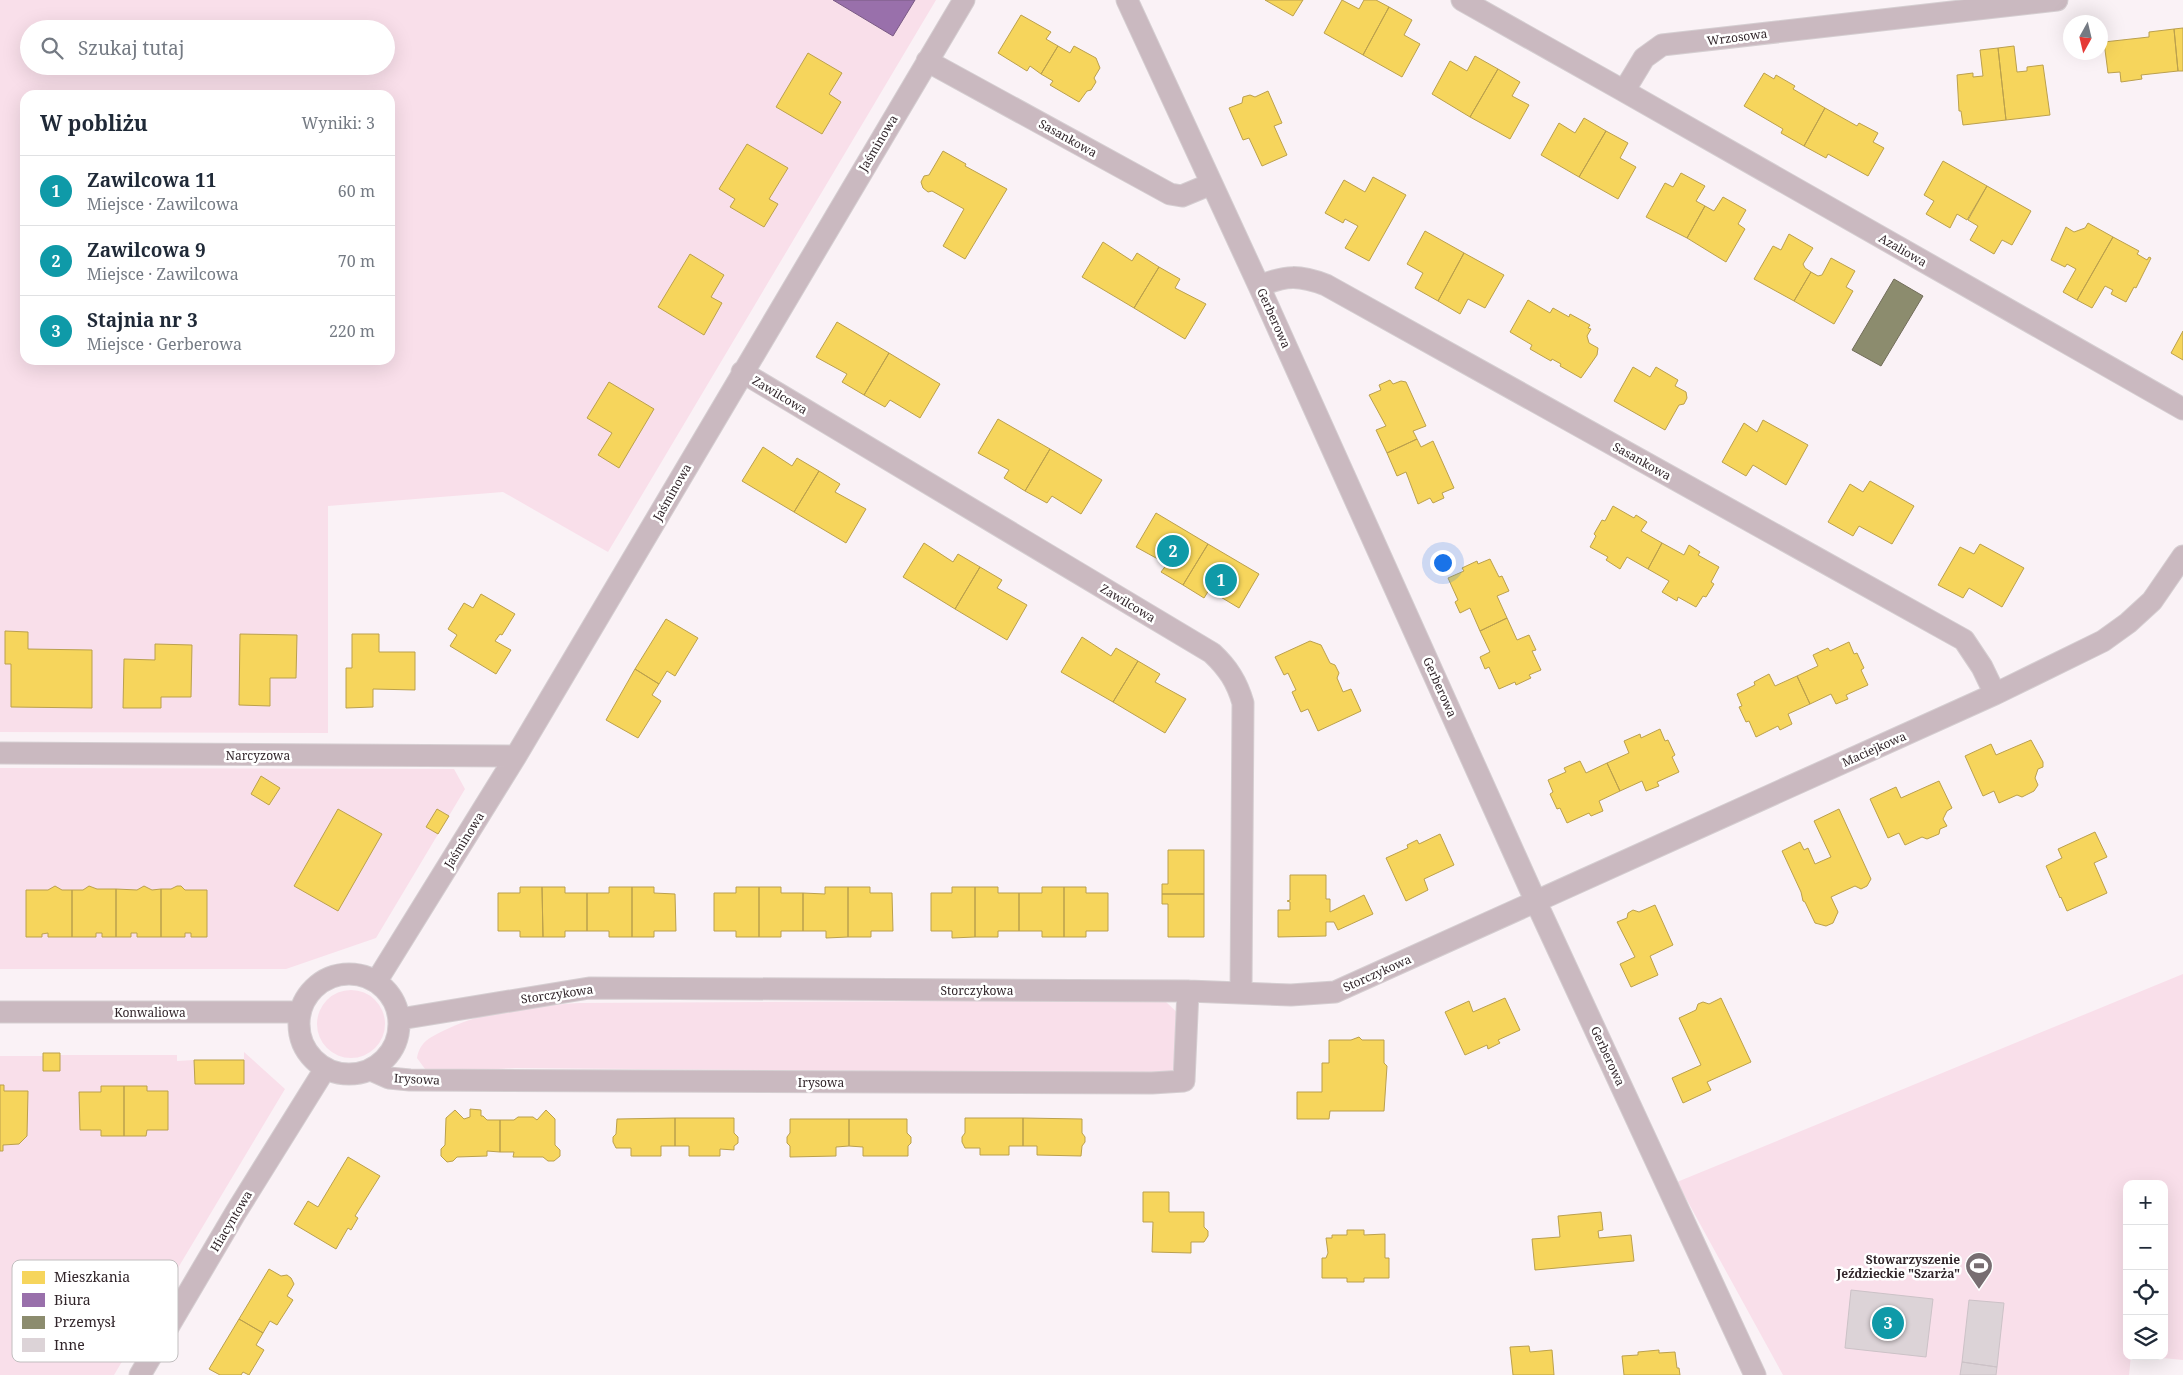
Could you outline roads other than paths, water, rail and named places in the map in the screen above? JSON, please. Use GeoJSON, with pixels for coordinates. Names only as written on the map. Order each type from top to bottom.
{"type":"FeatureCollection","features":[{"type":"Feature","properties":{"kind":"street","name":"Jaśminowa"},"geometry":{"type":"LineString","coordinates":[[376,982],[516,756],[964,0]]}},
{"type":"Feature","properties":{"kind":"street","name":"Gerberowa"},"geometry":{"type":"LineString","coordinates":[[1127,0],[1259,286],[1536,902],[1754,1375]]}},
{"type":"Feature","properties":{"kind":"street"},"geometry":{"type":"LineString","coordinates":[[1462,0],[1624,91]]}},
{"type":"Feature","properties":{"kind":"street","name":"Wrzosowa"},"geometry":{"type":"LineString","coordinates":[[1624,91],[1644,58],[1662,45],[2057,0]]}},
{"type":"Feature","properties":{"kind":"street","name":"Sasankowa"},"geometry":{"type":"LineString","coordinates":[[927,61],[1170,194],[1182,196],[1211,184]]}},
{"type":"Feature","properties":{"kind":"street","name":"Azaliowa"},"geometry":{"type":"LineString","coordinates":[[1624,91],[2183,409]]}},
{"type":"Feature","properties":{"kind":"street","name":"Sasankowa"},"geometry":{"type":"LineString","coordinates":[[1259,286],[1279,278],[1292,277],[1305,277],[1326,285],[1964,640],[1982,667],[1995,694]]}},
{"type":"Feature","properties":{"kind":"street","name":"Zawilcowa"},"geometry":{"type":"LineString","coordinates":[[742,372],[1212,653],[1224,664],[1233,676],[1243,703],[1241,993]]}},
{"type":"Feature","properties":{"kind":"street","name":"Maciejkowa"},"geometry":{"type":"LineString","coordinates":[[1536,902],[1995,694],[2103,641],[2152,601],[2183,556]]}},
{"type":"Feature","properties":{"kind":"street","name":"Narcyzowa"},"geometry":{"type":"LineString","coordinates":[[0,753],[516,756]]}},
{"type":"Feature","properties":{"kind":"street","name":"Storczykowa"},"geometry":{"type":"LineString","coordinates":[[400,1019],[589,988],[1188,991],[1291,995],[1335,992],[1536,902]]}},
{"type":"Feature","properties":{"kind":"street"},"geometry":{"type":"LineString","coordinates":[[349,974],[358,975],[376,982],[392,998],[400,1019],[398,1039],[394,1049],[380,1064],[371,1070],[348,1075],[336,1074],[325,1069],[316,1063],[303,1045],[299,1023],[303,1003],[314,988],[330,978],[349,974]]}},
{"type":"Feature","properties":{"kind":"street","name":"Irysowa"},"geometry":{"type":"LineString","coordinates":[[371,1070],[389,1078],[410,1080],[1133,1083],[1184,1080],[1188,991]]}},
{"type":"Feature","properties":{"kind":"street","name":"Konwaliowa"},"geometry":{"type":"LineString","coordinates":[[0,1012],[300,1012]]}},
{"type":"Feature","properties":{"kind":"street","name":"Hiacyntowa"},"geometry":{"type":"LineString","coordinates":[[178,1310],[236,1212],[325,1069]]}},
{"type":"Feature","properties":{"kind":"street","name":"Hiacyntowa"},"geometry":{"type":"LineString","coordinates":[[140,1375],[148,1362]]}},
{"type":"Feature","properties":{"kind":"place","name":"Zawilcowa 9"},"geometry":{"type":"Point","coordinates":[1173,551]}},
{"type":"Feature","properties":{"kind":"place","name":"Zawilcowa 11"},"geometry":{"type":"Point","coordinates":[1221,580]}},
{"type":"Feature","properties":{"kind":"place","name":"Stowarzyszenie Jeździeckie \"Szarża\""},"geometry":{"type":"Point","coordinates":[1979,1290]}},
{"type":"Feature","properties":{"kind":"place","name":"Stajnia nr 3"},"geometry":{"type":"Point","coordinates":[1888,1323]}}]}
